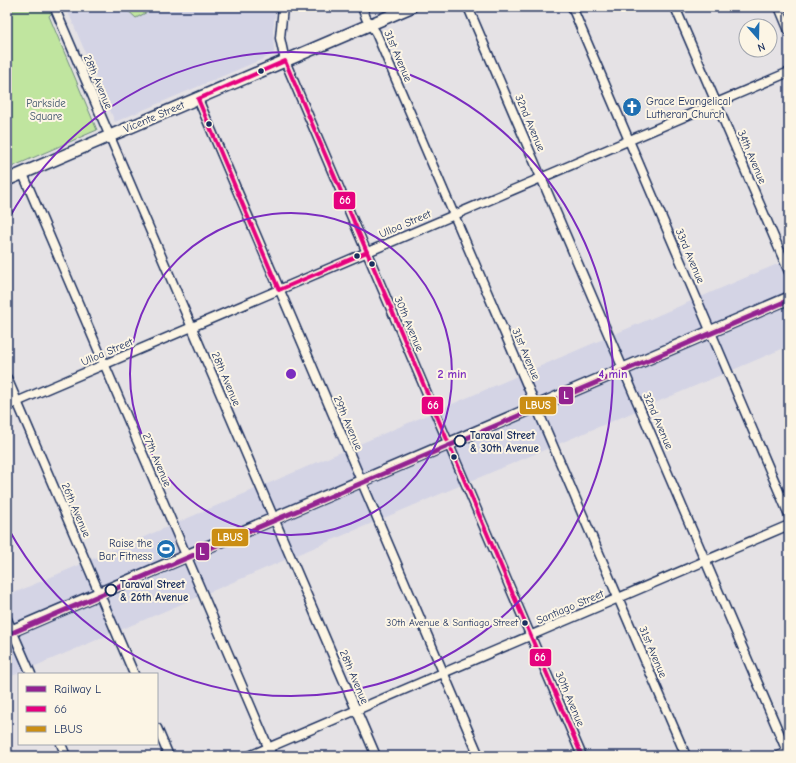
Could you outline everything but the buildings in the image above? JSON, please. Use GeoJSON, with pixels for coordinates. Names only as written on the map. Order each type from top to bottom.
{"type":"FeatureCollection","features":[{"type":"Feature","properties":{"kind":"street","name":"30th Avenue"},"geometry":{"type":"LineString","coordinates":[[283,7],[280,38],[285,61],[582,756]]}},
{"type":"Feature","properties":{"kind":"street","name":"31st Avenue"},"geometry":{"type":"LineString","coordinates":[[362,7],[364,15],[376,33],[686,756]]}},
{"type":"Feature","properties":{"kind":"street","name":"Vicente Street"},"geometry":{"type":"LineString","coordinates":[[7,180],[411,7]]}},
{"type":"Feature","properties":{"kind":"street","name":"32nd Avenue"},"geometry":{"type":"LineString","coordinates":[[468,7],[788,753]]}},
{"type":"Feature","properties":{"kind":"street","name":"33rd Avenue"},"geometry":{"type":"LineString","coordinates":[[572,7],[789,514]]}},
{"type":"Feature","properties":{"kind":"street","name":"34th Avenue"},"geometry":{"type":"LineString","coordinates":[[675,7],[789,272]]}},
{"type":"Feature","properties":{"kind":"street"},"geometry":{"type":"LineString","coordinates":[[778,7],[789,31]]}},
{"type":"Feature","properties":{"kind":"street","name":"28th Avenue"},"geometry":{"type":"LineString","coordinates":[[56,11],[376,756]]}},
{"type":"Feature","properties":{"kind":"street","name":"Ulloa Street"},"geometry":{"type":"LineString","coordinates":[[7,406],[789,72]]}},
{"type":"Feature","properties":{"kind":"street","name":"29th Avenue"},"geometry":{"type":"LineString","coordinates":[[198,99],[479,756]]}},
{"type":"Feature","properties":{"kind":"street","name":"27th Avenue"},"geometry":{"type":"LineString","coordinates":[[23,174],[272,756]]}},
{"type":"Feature","properties":{"kind":"street"},"geometry":{"type":"LineString","coordinates":[[10,632],[789,298]]}},
{"type":"Feature","properties":{"kind":"street","name":"26th Avenue"},"geometry":{"type":"LineString","coordinates":[[7,378],[134,673]]}},
{"type":"Feature","properties":{"kind":"street","name":"Santiago Street"},"geometry":{"type":"LineString","coordinates":[[249,756],[789,525]]}},
{"type":"Feature","properties":{"kind":"street"},"geometry":{"type":"LineString","coordinates":[[7,619],[10,632],[30,673]]}},
{"type":"Feature","properties":{"kind":"street"},"geometry":{"type":"LineString","coordinates":[[158,730],[169,756]]}},
{"type":"Feature","properties":{"kind":"street"},"geometry":{"type":"LineString","coordinates":[[61,745],[66,756]]}},
{"type":"Feature","properties":{"kind":"street"},"geometry":{"type":"LineString","coordinates":[[778,756],[788,753]]}},
{"type":"Feature","properties":{"kind":"shaded area"},"geometry":{"type":"Polygon","coordinates":[[[66,7],[276,7],[273,30],[274,52],[270,56],[115,122],[66,7]]]}},
{"type":"Feature","properties":{"kind":"shaded area"},"geometry":{"type":"Polygon","coordinates":[[[789,259],[789,346],[7,678],[7,596],[789,259]]]}},
{"type":"Feature","properties":{"kind":"green space","name":"Parkside Square"},"geometry":{"type":"Polygon","coordinates":[[[7,7],[57,7],[49,16],[97,130],[7,169],[7,7]]]}},
{"type":"Feature","properties":{"kind":"green space"},"geometry":{"type":"Polygon","coordinates":[[[124,7],[157,7],[136,18],[124,7]]]}},
{"type":"Feature","properties":{"kind":"rail line","name":"L"},"geometry":{"type":"LineString","coordinates":[[7,635],[789,300]]}},
{"type":"Feature","properties":{"kind":"transit line","name":"66"},"geometry":{"type":"LineString","coordinates":[[285,61],[367,252],[279,290],[198,99],[285,61]]}},
{"type":"Feature","properties":{"kind":"transit line","name":"66"},"geometry":{"type":"LineString","coordinates":[[367,252],[582,756]]}},
{"type":"Feature","properties":{"kind":"transit line","name":"LBUS"},"geometry":{"type":"LineString","coordinates":[[7,633],[789,298]]}},
{"type":"Feature","properties":{"kind":"place","name":"Grace Evangelical Lutheran Church"},"geometry":{"type":"Point","coordinates":[632,107]}},
{"type":"Feature","properties":{"kind":"place","name":"Taraval Street & 30th Avenue"},"geometry":{"type":"Point","coordinates":[460,441]}},
{"type":"Feature","properties":{"kind":"place","name":"Raise the Bar Fitness"},"geometry":{"type":"Point","coordinates":[166,549]}},
{"type":"Feature","properties":{"kind":"place","name":"Taraval Street & 26th Avenue"},"geometry":{"type":"Point","coordinates":[111,590]}},
{"type":"Feature","properties":{"kind":"place","name":"30th Avenue & Santiago Street"},"geometry":{"type":"Point","coordinates":[525,623]}}]}
